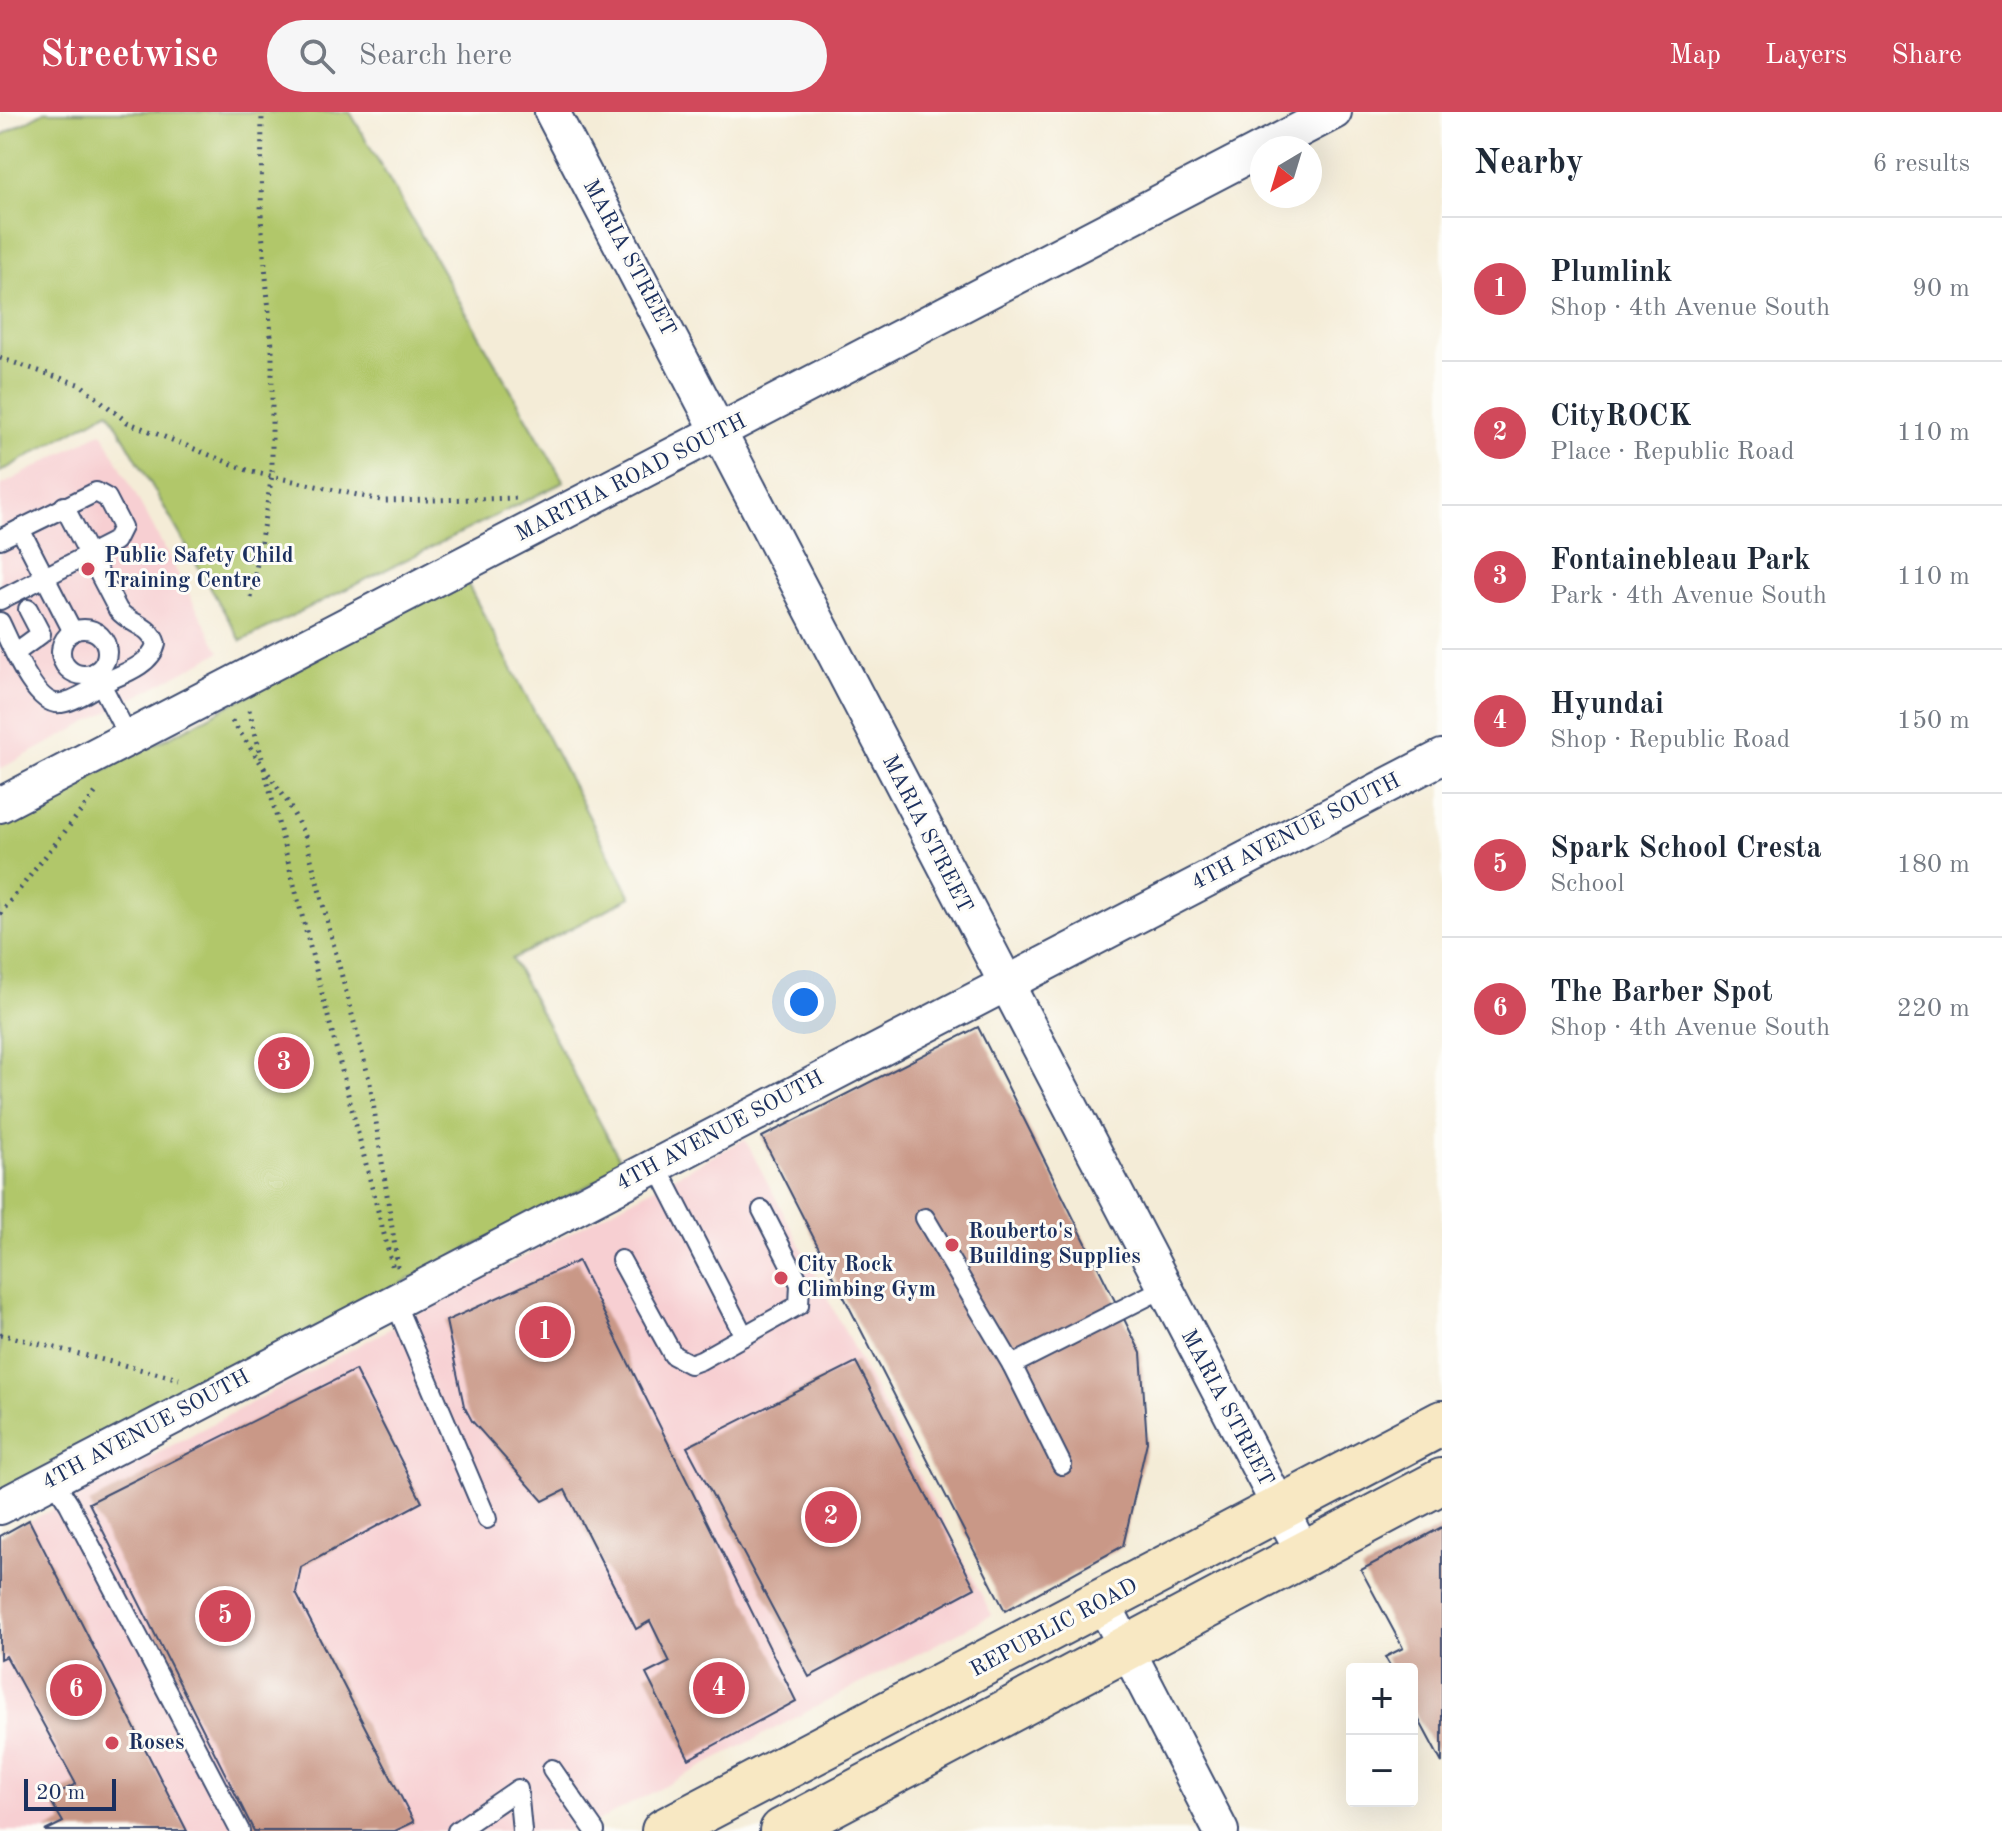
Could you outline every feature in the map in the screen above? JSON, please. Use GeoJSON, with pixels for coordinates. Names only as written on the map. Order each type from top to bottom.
{"type":"FeatureCollection","features":[{"type":"Feature","properties":{"kind":"main road","name":"REPUBLIC ROAD"},"geometry":{"type":"LineString","coordinates":[[664,1831],[1442,1423]]}},
{"type":"Feature","properties":{"kind":"main road"},"geometry":{"type":"LineString","coordinates":[[782,1831],[1442,1481]]}},
{"type":"Feature","properties":{"kind":"street","name":"MARIA STREET"},"geometry":{"type":"LineString","coordinates":[[552,112],[721,432],[1003,983],[1304,1554]]}},
{"type":"Feature","properties":{"kind":"street","name":"MARTHA ROAD SOUTH"},"geometry":{"type":"LineString","coordinates":[[1288,136],[1334,112]]}},
{"type":"Feature","properties":{"kind":"street","name":"MARTHA ROAD SOUTH"},"geometry":{"type":"LineString","coordinates":[[0,805],[1250,156]]}},
{"type":"Feature","properties":{"kind":"street","name":"4TH AVENUE SOUTH"},"geometry":{"type":"LineString","coordinates":[[0,1507],[1442,757]]}},
{"type":"Feature","properties":{"kind":"street"},"geometry":{"type":"LineString","coordinates":[[1103,1603],[1221,1831]]}},
{"type":"Feature","properties":{"kind":"lane"},"geometry":{"type":"LineString","coordinates":[[0,539],[96,492],[107,498],[122,531],[118,539],[90,556],[0,600]]}},
{"type":"Feature","properties":{"kind":"lane"},"geometry":{"type":"LineString","coordinates":[[0,622],[40,695],[50,702],[62,703],[98,678],[144,662],[152,656],[156,644],[148,630],[129,621],[118,610],[64,506]]}},
{"type":"Feature","properties":{"kind":"lane"},"geometry":{"type":"LineString","coordinates":[[20,529],[73,632]]}},
{"type":"Feature","properties":{"kind":"lane"},"geometry":{"type":"LineString","coordinates":[[15,653],[41,634],[28,609]]}},
{"type":"Feature","properties":{"kind":"lane"},"geometry":{"type":"LineString","coordinates":[[94,631],[104,641],[105,662],[98,678],[78,674],[64,663],[62,645],[73,632],[94,631]]}},
{"type":"Feature","properties":{"kind":"lane"},"geometry":{"type":"LineString","coordinates":[[98,678],[129,738]]}},
{"type":"Feature","properties":{"kind":"lane"},"geometry":{"type":"LineString","coordinates":[[656,1164],[744,1336]]}},
{"type":"Feature","properties":{"kind":"lane"},"geometry":{"type":"LineString","coordinates":[[621,1260],[679,1361],[690,1364],[795,1309],[801,1297],[800,1284],[762,1210]]}},
{"type":"Feature","properties":{"kind":"lane"},"geometry":{"type":"LineString","coordinates":[[925,1218],[1012,1365],[1062,1465]]}},
{"type":"Feature","properties":{"kind":"lane"},"geometry":{"type":"LineString","coordinates":[[1012,1365],[1164,1288]]}},
{"type":"Feature","properties":{"kind":"lane"},"geometry":{"type":"LineString","coordinates":[[399,1298],[487,1519]]}},
{"type":"Feature","properties":{"kind":"lane"},"geometry":{"type":"LineString","coordinates":[[53,1479],[69,1504],[240,1831]]}},
{"type":"Feature","properties":{"kind":"lane"},"geometry":{"type":"LineString","coordinates":[[552,1769],[595,1831]]}},
{"type":"Feature","properties":{"kind":"lane"},"geometry":{"type":"LineString","coordinates":[[457,1831],[518,1789],[522,1831]]}},
{"type":"Feature","properties":{"kind":"path"},"geometry":{"type":"LineString","coordinates":[[251,598],[272,475],[272,347],[261,219],[262,112]]}},
{"type":"Feature","properties":{"kind":"path"},"geometry":{"type":"LineString","coordinates":[[0,358],[81,385],[127,422],[252,472],[385,501],[533,497]]}},
{"type":"Feature","properties":{"kind":"path"},"geometry":{"type":"LineString","coordinates":[[241,678],[399,1298]]}},
{"type":"Feature","properties":{"kind":"path"},"geometry":{"type":"LineString","coordinates":[[211,695],[263,763],[305,836],[370,1083],[399,1298]]}},
{"type":"Feature","properties":{"kind":"path"},"geometry":{"type":"LineString","coordinates":[[0,914],[98,790]]}},
{"type":"Feature","properties":{"kind":"path"},"geometry":{"type":"LineString","coordinates":[[0,1334],[222,1390]]}},
{"type":"Feature","properties":{"kind":"shaded area","name":"Public Safety Child Training Centre"},"geometry":{"type":"Polygon","coordinates":[[[102,432],[220,652],[0,769],[0,486],[102,432]]]}},
{"type":"Feature","properties":{"kind":"shaded area"},"geometry":{"type":"Polygon","coordinates":[[[745,1139],[992,1615],[579,1831],[0,1831],[0,1537],[745,1139]]]}},
{"type":"Feature","properties":{"kind":"green space"},"geometry":{"type":"Polygon","coordinates":[[[44,112],[350,112],[564,482],[241,641],[109,411],[0,472],[0,136],[44,112]]]}},
{"type":"Feature","properties":{"kind":"green space"},"geometry":{"type":"Polygon","coordinates":[[[464,577],[631,897],[512,959],[624,1167],[0,1493],[0,823],[191,726],[464,577]]]}},
{"type":"Feature","properties":{"kind":"building","name":"Rouberto's Building Supplies"},"geometry":{"type":"Polygon","coordinates":[[[978,1027],[1141,1353],[1147,1442],[1123,1546],[1005,1611],[762,1137],[978,1027]]]}},
{"type":"Feature","properties":{"kind":"building"},"geometry":{"type":"Polygon","coordinates":[[[578,1261],[796,1701],[689,1759],[646,1674],[670,1662],[650,1621],[636,1629],[565,1490],[543,1501],[472,1421],[464,1406],[446,1321],[578,1261]]]}},
{"type":"Feature","properties":{"kind":"building"},"geometry":{"type":"Polygon","coordinates":[[[856,1362],[975,1588],[809,1677],[687,1447],[856,1362]]]}},
{"type":"Feature","properties":{"kind":"building"},"geometry":{"type":"Polygon","coordinates":[[[355,1370],[422,1502],[301,1567],[296,1593],[414,1822],[395,1831],[254,1831],[89,1503],[355,1370]]]}},
{"type":"Feature","properties":{"kind":"building"},"geometry":{"type":"Polygon","coordinates":[[[29,1520],[187,1831],[45,1831],[63,1822],[49,1798],[76,1784],[6,1656],[0,1659],[0,1536],[29,1520]]]}},
{"type":"Feature","properties":{"kind":"building"},"geometry":{"type":"Polygon","coordinates":[[[1442,1527],[1442,1763],[1418,1718],[1418,1663],[1388,1663],[1385,1657],[1403,1648],[1361,1570],[1442,1527]]]}},
{"type":"Feature","properties":{"kind":"place","name":"Public Safety Child Training Centre"},"geometry":{"type":"Point","coordinates":[88,569]}},
{"type":"Feature","properties":{"kind":"place","name":"Fontainebleau Park"},"geometry":{"type":"Point","coordinates":[284,1063]}},
{"type":"Feature","properties":{"kind":"place","name":"Rouberto's Building Supplies"},"geometry":{"type":"Point","coordinates":[952,1245]}},
{"type":"Feature","properties":{"kind":"place","name":"City Rock Climbing Gym"},"geometry":{"type":"Point","coordinates":[781,1278]}},
{"type":"Feature","properties":{"kind":"place","name":"Plumlink"},"geometry":{"type":"Point","coordinates":[545,1332]}},
{"type":"Feature","properties":{"kind":"place","name":"CityROCK"},"geometry":{"type":"Point","coordinates":[831,1517]}},
{"type":"Feature","properties":{"kind":"place","name":"Spark School Cresta"},"geometry":{"type":"Point","coordinates":[225,1616]}},
{"type":"Feature","properties":{"kind":"place","name":"Hyundai"},"geometry":{"type":"Point","coordinates":[719,1688]}},
{"type":"Feature","properties":{"kind":"place","name":"The Barber Spot"},"geometry":{"type":"Point","coordinates":[76,1690]}},
{"type":"Feature","properties":{"kind":"place","name":"Roses"},"geometry":{"type":"Point","coordinates":[112,1743]}}]}
